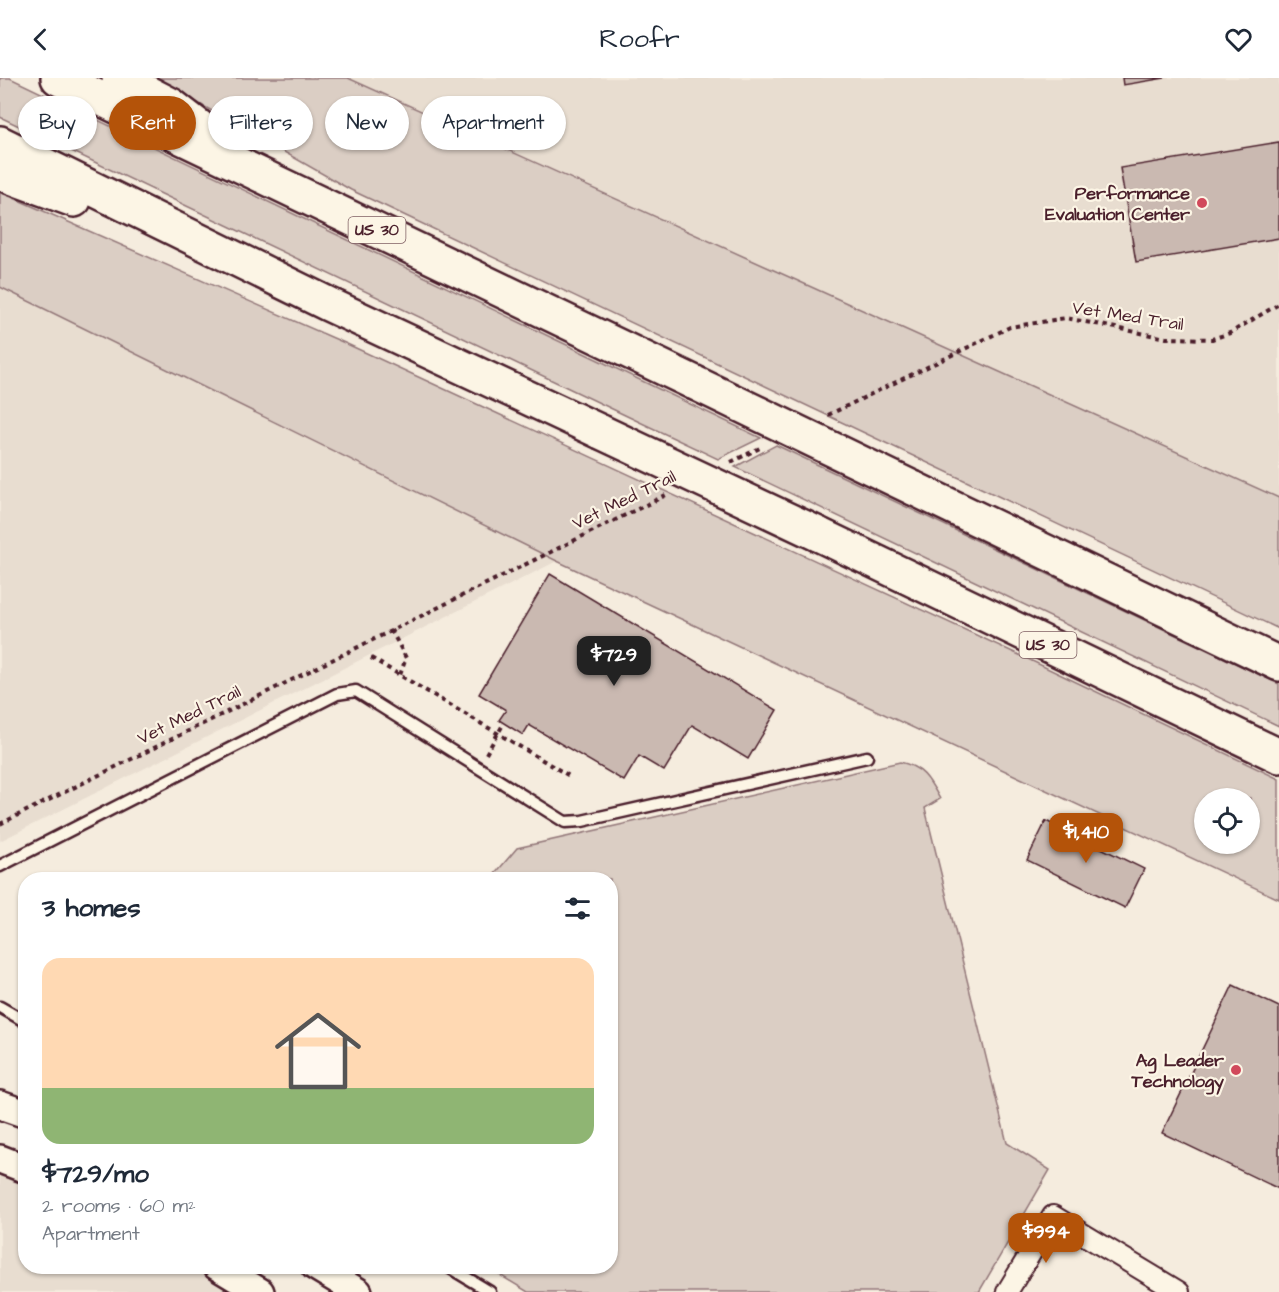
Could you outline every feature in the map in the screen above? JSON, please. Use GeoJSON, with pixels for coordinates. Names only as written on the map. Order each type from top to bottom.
{"type":"FeatureCollection","features":[{"type":"Feature","properties":{"kind":"highway","name":"US 30"},"geometry":{"type":"LineString","coordinates":[[58,78],[252,169],[1279,664]]}},
{"type":"Feature","properties":{"kind":"highway"},"geometry":{"type":"LineString","coordinates":[[119,78],[171,105],[252,169]]}},
{"type":"Feature","properties":{"kind":"highway","name":"US 30"},"geometry":{"type":"LineString","coordinates":[[0,143],[328,304],[818,534],[1279,756]]}},
{"type":"Feature","properties":{"kind":"highway"},"geometry":{"type":"LineString","coordinates":[[0,173],[66,197],[328,304]]}},
{"type":"Feature","properties":{"kind":"main road"},"geometry":{"type":"LineString","coordinates":[[0,1105],[18,1111]]}},
{"type":"Feature","properties":{"kind":"main road"},"geometry":{"type":"LineString","coordinates":[[0,1159],[18,1166]]}},
{"type":"Feature","properties":{"kind":"main road"},"geometry":{"type":"LineString","coordinates":[[230,1274],[260,1292]]}},
{"type":"Feature","properties":{"kind":"main road"},"geometry":{"type":"LineString","coordinates":[[328,1274],[358,1292]]}},
{"type":"Feature","properties":{"kind":"street"},"geometry":{"type":"LineString","coordinates":[[1007,1292],[1053,1216],[1179,1292]]}},
{"type":"Feature","properties":{"kind":"lane"},"geometry":{"type":"LineString","coordinates":[[0,866],[337,694],[356,691],[565,822],[582,821],[867,757]]}},
{"type":"Feature","properties":{"kind":"lane"},"geometry":{"type":"LineString","coordinates":[[0,1007],[18,1017]]}},
{"type":"Feature","properties":{"kind":"lane"},"geometry":{"type":"LineString","coordinates":[[460,1274],[490,1292]]}},
{"type":"Feature","properties":{"kind":"path","name":"Vet Med Trail"},"geometry":{"type":"LineString","coordinates":[[818,420],[1010,327],[1066,318],[1166,338],[1212,339],[1230,333],[1279,304]]}},
{"type":"Feature","properties":{"kind":"path"},"geometry":{"type":"LineString","coordinates":[[722,467],[765,446]]}},
{"type":"Feature","properties":{"kind":"path","name":"Vet Med Trail"},"geometry":{"type":"LineString","coordinates":[[0,824],[669,493]]}},
{"type":"Feature","properties":{"kind":"path"},"geometry":{"type":"LineString","coordinates":[[391,630],[406,658],[400,675]]}},
{"type":"Feature","properties":{"kind":"path"},"geometry":{"type":"LineString","coordinates":[[371,658],[571,777]]}},
{"type":"Feature","properties":{"kind":"path"},"geometry":{"type":"LineString","coordinates":[[479,766],[504,723]]}},
{"type":"Feature","properties":{"kind":"shaded area"},"geometry":{"type":"Polygon","coordinates":[[[0,78],[10,78],[48,96],[18,96],[18,126],[0,117],[0,78]]]}},
{"type":"Feature","properties":{"kind":"shaded area"},"geometry":{"type":"Polygon","coordinates":[[[154,78],[348,78],[388,96],[325,96],[325,150],[409,150],[409,106],[421,111],[421,150],[508,150],[1279,498],[1279,629],[351,190],[281,150],[313,150],[313,96],[208,96],[208,109],[196,102],[196,96],[186,96],[154,78]]]}},
{"type":"Feature","properties":{"kind":"shaded area"},"geometry":{"type":"Polygon","coordinates":[[[348,78],[1279,78],[1279,498],[508,150],[566,150],[566,96],[421,96],[421,111],[409,106],[409,96],[388,96],[348,78]]]}},
{"type":"Feature","properties":{"kind":"shaded area"},"geometry":{"type":"Polygon","coordinates":[[[97,120],[109,125],[109,150],[160,150],[761,438],[718,459],[69,150],[97,150],[97,120]]]}},
{"type":"Feature","properties":{"kind":"shaded area"},"geometry":{"type":"Polygon","coordinates":[[[0,192],[347,344],[1030,660],[1279,779],[1279,899],[557,561],[0,287],[0,192]]]}},
{"type":"Feature","properties":{"kind":"shaded area"},"geometry":{"type":"Polygon","coordinates":[[[0,287],[557,561],[0,841],[0,287]]]}},
{"type":"Feature","properties":{"kind":"shaded area"},"geometry":{"type":"Polygon","coordinates":[[[776,445],[1279,684],[1279,726],[735,467],[776,445]]]}},
{"type":"Feature","properties":{"kind":"shaded area"},"geometry":{"type":"Polygon","coordinates":[[[900,762],[920,771],[940,799],[925,808],[1007,1143],[1050,1170],[979,1292],[528,1292],[498,1274],[618,1274],[618,872],[497,872],[517,848],[900,762]]]}},
{"type":"Feature","properties":{"kind":"shaded area"},"geometry":{"type":"Polygon","coordinates":[[[0,1159],[18,1166],[18,1274],[224,1274],[253,1292],[0,1292],[0,1159]]]}},
{"type":"Feature","properties":{"kind":"building"},"geometry":{"type":"Polygon","coordinates":[[[1122,78],[1165,78],[1123,85],[1122,78]]]}},
{"type":"Feature","properties":{"kind":"building","name":"Performance Evaluation Center"},"geometry":{"type":"Polygon","coordinates":[[[1279,142],[1279,238],[1136,262],[1120,168],[1279,142]]]}},
{"type":"Feature","properties":{"kind":"building"},"geometry":{"type":"Polygon","coordinates":[[[550,574],[777,710],[748,759],[692,725],[664,771],[639,756],[624,781],[529,725],[523,735],[499,720],[506,710],[479,694],[550,574]]]}},
{"type":"Feature","properties":{"kind":"building"},"geometry":{"type":"Polygon","coordinates":[[[1046,821],[1144,869],[1125,908],[1027,860],[1046,821]]]}},
{"type":"Feature","properties":{"kind":"building","name":"Ag Leader Technology"},"geometry":{"type":"Polygon","coordinates":[[[1233,985],[1279,1007],[1279,1189],[1162,1133],[1233,985]]]}},
{"type":"Feature","properties":{"kind":"place","name":"Performance Evaluation Center"},"geometry":{"type":"Point","coordinates":[1202,203]}},
{"type":"Feature","properties":{"kind":"place","name":"Ag Leader Technology"},"geometry":{"type":"Point","coordinates":[1236,1070]}}]}
